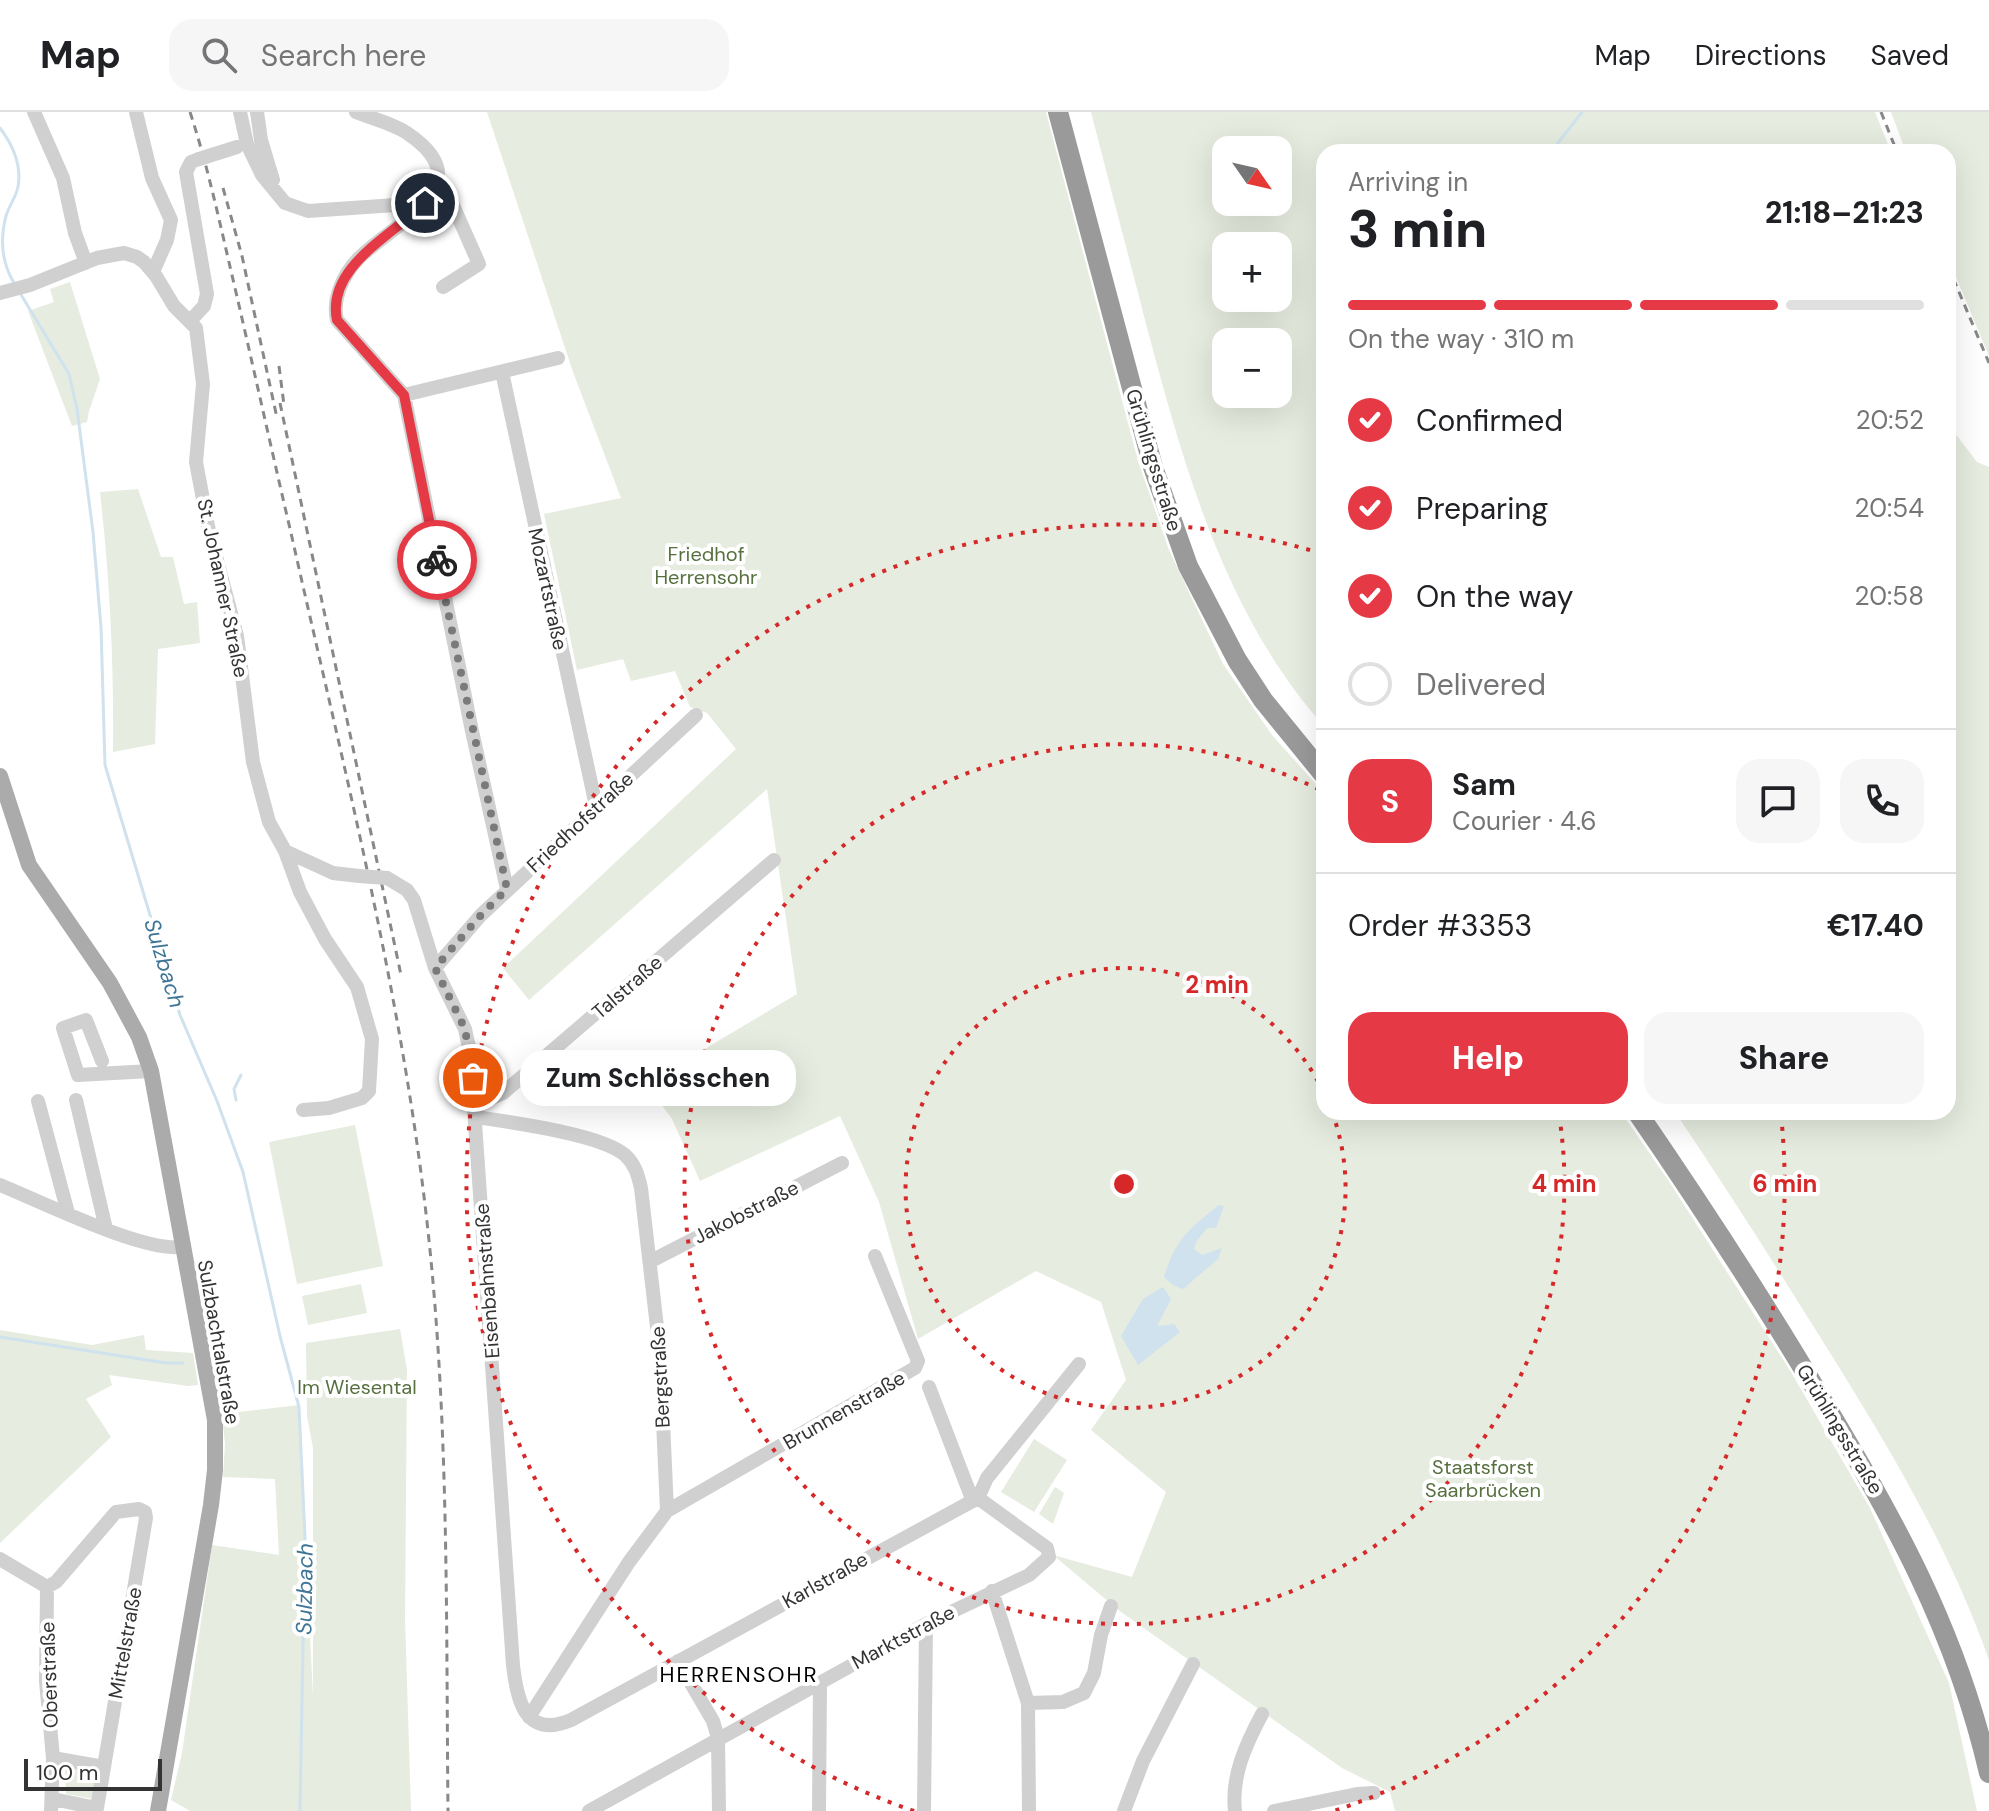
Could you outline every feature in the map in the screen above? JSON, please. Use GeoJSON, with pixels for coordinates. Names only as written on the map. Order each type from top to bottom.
{"type":"FeatureCollection","features":[{"type":"Feature","properties":{"kind":"highway","name":"Grühlingsstraße"},"geometry":{"type":"LineString","coordinates":[[1058,112],[1153,467],[1183,554],[1210,613],[1237,660],[1263,700],[1316,765]]}},
{"type":"Feature","properties":{"kind":"highway"},"geometry":{"type":"LineString","coordinates":[[1072,112],[1182,512],[1222,607],[1273,691],[1316,745]]}},
{"type":"Feature","properties":{"kind":"highway","name":"Grühlingsstraße"},"geometry":{"type":"LineString","coordinates":[[1642,1120],[1793,1351],[1895,1525],[1956,1657],[1975,1714],[1989,1773]]}},
{"type":"Feature","properties":{"kind":"highway"},"geometry":{"type":"LineString","coordinates":[[1658,1120],[1803,1343],[1906,1517],[1959,1629],[1989,1719]]}},
{"type":"Feature","properties":{"kind":"main road","name":"Sulzbachtalstraße"},"geometry":{"type":"LineString","coordinates":[[0,776],[29,865],[110,983],[139,1037],[151,1071],[215,1420],[215,1470],[158,1811]]}},
{"type":"Feature","properties":{"kind":"street"},"geometry":{"type":"LineString","coordinates":[[34,112],[63,178],[75,233],[86,263]]}},
{"type":"Feature","properties":{"kind":"street"},"geometry":{"type":"LineString","coordinates":[[136,112],[152,178],[171,220],[167,240],[153,272]]}},
{"type":"Feature","properties":{"kind":"street"},"geometry":{"type":"LineString","coordinates":[[240,112],[242,146],[262,175],[293,208],[308,211],[425,203]]}},
{"type":"Feature","properties":{"kind":"street"},"geometry":{"type":"LineString","coordinates":[[257,112],[261,140],[279,195]]}},
{"type":"Feature","properties":{"kind":"street"},"geometry":{"type":"LineString","coordinates":[[358,112],[393,126],[422,145],[437,164],[433,195],[359,258],[348,273],[334,306],[337,320],[404,395],[507,889]]}},
{"type":"Feature","properties":{"kind":"street"},"geometry":{"type":"LineString","coordinates":[[190,321],[204,306],[207,294],[186,172],[191,162],[242,146]]}},
{"type":"Feature","properties":{"kind":"street"},"geometry":{"type":"LineString","coordinates":[[436,185],[448,194],[479,264],[443,287]]}},
{"type":"Feature","properties":{"kind":"street","name":"St. Johanner Straße"},"geometry":{"type":"LineString","coordinates":[[3,295],[106,255],[124,253],[137,257],[153,272],[174,306],[190,321],[199,340],[203,384],[197,451],[199,475],[208,526],[237,636],[256,778],[269,822],[285,851],[300,892],[325,939],[357,987],[372,1039],[369,1091],[362,1098],[329,1108],[303,1110]]}},
{"type":"Feature","properties":{"kind":"street"},"geometry":{"type":"LineString","coordinates":[[404,395],[558,358]]}},
{"type":"Feature","properties":{"kind":"street","name":"Mozartstraße"},"geometry":{"type":"LineString","coordinates":[[502,372],[596,806]]}},
{"type":"Feature","properties":{"kind":"street","name":"Friedhofstraße"},"geometry":{"type":"LineString","coordinates":[[435,968],[507,889],[696,715]]}},
{"type":"Feature","properties":{"kind":"street","name":"Eisenbahnstraße"},"geometry":{"type":"LineString","coordinates":[[285,851],[333,873],[387,878],[407,890],[414,900],[435,968],[465,1029],[475,1111],[513,1665],[525,1712]]}},
{"type":"Feature","properties":{"kind":"street","name":"Talstraße"},"geometry":{"type":"LineString","coordinates":[[475,1111],[503,1093],[774,860]]}},
{"type":"Feature","properties":{"kind":"street"},"geometry":{"type":"LineString","coordinates":[[102,1061],[86,1020],[63,1028],[78,1075],[151,1071]]}},
{"type":"Feature","properties":{"kind":"street"},"geometry":{"type":"LineString","coordinates":[[76,1100],[106,1229]]}},
{"type":"Feature","properties":{"kind":"street"},"geometry":{"type":"LineString","coordinates":[[38,1101],[68,1213]]}},
{"type":"Feature","properties":{"kind":"street","name":"Bergstraße"},"geometry":{"type":"LineString","coordinates":[[475,1111],[580,1138],[624,1154],[637,1171],[651,1261],[660,1353],[667,1511]]}},
{"type":"Feature","properties":{"kind":"street","name":"Jakobstraße"},"geometry":{"type":"LineString","coordinates":[[651,1261],[842,1163]]}},
{"type":"Feature","properties":{"kind":"street"},"geometry":{"type":"LineString","coordinates":[[0,1185],[154,1246],[169,1249],[182,1247]]}},
{"type":"Feature","properties":{"kind":"street","name":"Brunnenstraße"},"geometry":{"type":"LineString","coordinates":[[667,1511],[915,1368],[918,1361],[875,1256]]}},
{"type":"Feature","properties":{"kind":"street"},"geometry":{"type":"LineString","coordinates":[[975,1498],[987,1478],[1079,1364]]}},
{"type":"Feature","properties":{"kind":"street"},"geometry":{"type":"LineString","coordinates":[[929,1387],[975,1498]]}},
{"type":"Feature","properties":{"kind":"street","name":"Karlstraße"},"geometry":{"type":"LineString","coordinates":[[525,1712],[542,1723],[556,1726],[975,1498]]}},
{"type":"Feature","properties":{"kind":"street","name":"Marktstraße"},"geometry":{"type":"LineString","coordinates":[[589,1811],[616,1804],[718,1738],[926,1624],[1029,1575],[1049,1557],[1047,1548],[975,1498]]}},
{"type":"Feature","properties":{"kind":"street","name":"Mittelstraße"},"geometry":{"type":"LineString","coordinates":[[47,1587],[56,1582],[116,1512],[139,1509],[145,1512],[97,1808],[52,1805]]}},
{"type":"Feature","properties":{"kind":"street"},"geometry":{"type":"LineString","coordinates":[[525,1712],[667,1511]]}},
{"type":"Feature","properties":{"kind":"street"},"geometry":{"type":"LineString","coordinates":[[0,1559],[47,1587]]}},
{"type":"Feature","properties":{"kind":"street","name":"Oberstraße"},"geometry":{"type":"LineString","coordinates":[[47,1587],[46,1681],[53,1758],[52,1805]]}},
{"type":"Feature","properties":{"kind":"street"},"geometry":{"type":"LineString","coordinates":[[992,1591],[1028,1703],[1029,1811]]}},
{"type":"Feature","properties":{"kind":"street"},"geometry":{"type":"LineString","coordinates":[[1028,1703],[1063,1702],[1084,1693],[1094,1673],[1101,1635],[1111,1606]]}},
{"type":"Feature","properties":{"kind":"street"},"geometry":{"type":"LineString","coordinates":[[924,1811],[926,1624]]}},
{"type":"Feature","properties":{"kind":"street"},"geometry":{"type":"LineString","coordinates":[[678,1661],[713,1721],[718,1738],[719,1811]]}},
{"type":"Feature","properties":{"kind":"street"},"geometry":{"type":"LineString","coordinates":[[1124,1811],[1143,1761],[1193,1664]]}},
{"type":"Feature","properties":{"kind":"street"},"geometry":{"type":"LineString","coordinates":[[819,1811],[820,1683]]}},
{"type":"Feature","properties":{"kind":"street"},"geometry":{"type":"LineString","coordinates":[[1235,1811],[1233,1795],[1238,1767],[1262,1714]]}},
{"type":"Feature","properties":{"kind":"street"},"geometry":{"type":"LineString","coordinates":[[53,1758],[104,1767]]}},
{"type":"Feature","properties":{"kind":"street"},"geometry":{"type":"LineString","coordinates":[[1274,1811],[1374,1793]]}},
{"type":"Feature","properties":{"kind":"green space","name":"Staatsforst Saarbrücken"},"geometry":{"type":"Polygon","coordinates":[[[487,112],[1046,112],[1138,461],[1169,550],[1223,664],[1272,735],[1316,784],[1316,1120],[1627,1120],[1791,1372],[1870,1508],[1949,1683],[1977,1811],[1395,1811],[1390,1792],[1342,1768],[1121,1612],[1053,1555],[1132,1577],[1166,1492],[1091,1430],[1126,1380],[1101,1302],[1036,1271],[918,1339],[879,1202],[840,1116],[700,1181],[672,1119],[646,1084],[797,994],[767,789],[529,1000],[503,968],[736,749],[707,713],[690,707],[675,671],[631,681],[623,659],[577,670],[544,514],[621,498],[573,372],[487,112]]]}},
{"type":"Feature","properties":{"kind":"green space"},"geometry":{"type":"Polygon","coordinates":[[[1091,112],[1875,112],[1888,144],[1316,144],[1316,716],[1259,636],[1234,587],[1212,536],[1176,431],[1091,112]]]}},
{"type":"Feature","properties":{"kind":"green space"},"geometry":{"type":"Polygon","coordinates":[[[1891,112],[1989,112],[1989,356],[1956,277],[1956,144],[1903,144],[1891,112]]]}},
{"type":"Feature","properties":{"kind":"green space"},"geometry":{"type":"Polygon","coordinates":[[[70,282],[100,379],[87,422],[72,426],[28,311],[54,302],[50,289],[70,282]]]}},
{"type":"Feature","properties":{"kind":"green space"},"geometry":{"type":"Polygon","coordinates":[[[1956,434],[1977,462],[1989,467],[1989,1660],[1956,1578],[1917,1500],[1850,1385],[1680,1120],[1956,1120],[1956,434]]]}},
{"type":"Feature","properties":{"kind":"green space"},"geometry":{"type":"Polygon","coordinates":[[[138,489],[161,557],[173,557],[184,604],[197,602],[200,643],[158,649],[155,744],[113,752],[111,622],[100,492],[138,489]]]}},
{"type":"Feature","properties":{"kind":"green space"},"geometry":{"type":"Polygon","coordinates":[[[355,1125],[383,1266],[297,1284],[269,1142],[355,1125]]]}},
{"type":"Feature","properties":{"kind":"green space"},"geometry":{"type":"Polygon","coordinates":[[[361,1284],[367,1313],[308,1325],[302,1296],[361,1284]]]}},
{"type":"Feature","properties":{"kind":"green space","name":"Im Wiesental"},"geometry":{"type":"Polygon","coordinates":[[[400,1329],[407,1370],[405,1619],[411,1811],[190,1811],[171,1800],[182,1753],[212,1545],[279,1555],[275,1479],[223,1477],[225,1444],[222,1414],[299,1405],[313,1697],[313,1448],[307,1416],[306,1343],[400,1329]]]}},
{"type":"Feature","properties":{"kind":"green space"},"geometry":{"type":"Polygon","coordinates":[[[0,1330],[92,1345],[144,1335],[146,1350],[193,1353],[198,1385],[109,1375],[112,1385],[86,1399],[111,1437],[0,1543],[0,1330]]]}},
{"type":"Feature","properties":{"kind":"green space"},"geometry":{"type":"Polygon","coordinates":[[[1034,1439],[1067,1460],[1034,1512],[1001,1492],[1034,1439]]]}},
{"type":"Feature","properties":{"kind":"green space"},"geometry":{"type":"Polygon","coordinates":[[[1055,1487],[1064,1493],[1053,1524],[1039,1514],[1055,1487]]]}},
{"type":"Feature","properties":{"kind":"green space"},"geometry":{"type":"Polygon","coordinates":[[[65,1767],[98,1773],[93,1799],[66,1794],[65,1767]]]}},
{"type":"Feature","properties":{"kind":"water"},"geometry":{"type":"Polygon","coordinates":[[[1219,1205],[1224,1206],[1216,1228],[1207,1228],[1194,1249],[1202,1255],[1222,1248],[1218,1259],[1183,1289],[1173,1285],[1164,1277],[1173,1253],[1192,1228],[1219,1205]]]}},
{"type":"Feature","properties":{"kind":"water"},"geometry":{"type":"Polygon","coordinates":[[[1163,1287],[1171,1299],[1157,1326],[1174,1324],[1180,1332],[1138,1365],[1121,1336],[1143,1299],[1163,1287]]]}},
{"type":"Feature","properties":{"kind":"waterway"},"geometry":{"type":"LineString","coordinates":[[1557,144],[1582,112]]}},
{"type":"Feature","properties":{"kind":"waterway","name":"Sulzbach"},"geometry":{"type":"LineString","coordinates":[[0,128],[12,148],[19,171],[18,187],[6,216],[3,233],[3,251],[14,283]]}},
{"type":"Feature","properties":{"kind":"waterway","name":"Sulzbach"},"geometry":{"type":"LineString","coordinates":[[20,293],[69,374],[77,409],[93,532],[101,627],[105,765],[180,1015],[243,1172],[299,1407],[305,1537],[300,1811]]}},
{"type":"Feature","properties":{"kind":"waterway"},"geometry":{"type":"LineString","coordinates":[[236,1100],[234,1089],[241,1075]]}},
{"type":"Feature","properties":{"kind":"waterway"},"geometry":{"type":"LineString","coordinates":[[0,1337],[183,1363]]}},
{"type":"Feature","properties":{"kind":"railway"},"geometry":{"type":"LineString","coordinates":[[190,112],[220,222],[350,790],[386,962],[416,1135],[434,1295],[443,1442],[448,1811]]}},
{"type":"Feature","properties":{"kind":"railway"},"geometry":{"type":"LineString","coordinates":[[1881,112],[1894,144]]}},
{"type":"Feature","properties":{"kind":"railway"},"geometry":{"type":"LineString","coordinates":[[223,188],[242,256],[277,418]]}},
{"type":"Feature","properties":{"kind":"railway"},"geometry":{"type":"LineString","coordinates":[[1956,285],[1989,363]]}},
{"type":"Feature","properties":{"kind":"railway"},"geometry":{"type":"LineString","coordinates":[[279,366],[284,405]]}},
{"type":"Feature","properties":{"kind":"railway"},"geometry":{"type":"LineString","coordinates":[[280,403],[401,975]]}},
{"type":"Feature","properties":{"kind":"way so far"},"geometry":{"type":"LineString","coordinates":[[437,560],[507,889],[435,968],[465,1029],[473,1078]]}},
{"type":"Feature","properties":{"kind":"place","name":"Zum Schlösschen"},"geometry":{"type":"Point","coordinates":[473,1078]}},
{"type":"Feature","properties":{"kind":"district","name":"HERRENSOHR"},"geometry":{"type":"Point","coordinates":[739,1674]}},
{"type":"Feature","properties":{"kind":"route"},"geometry":{"type":"LineString","coordinates":[[425,203],[359,258],[348,273],[334,306],[337,320],[404,395],[437,560]]}},
{"type":"Feature","properties":{"kind":"park label","name":"Friedhof Herrensohr"},"geometry":{"type":"Point","coordinates":[706,566]}}]}
